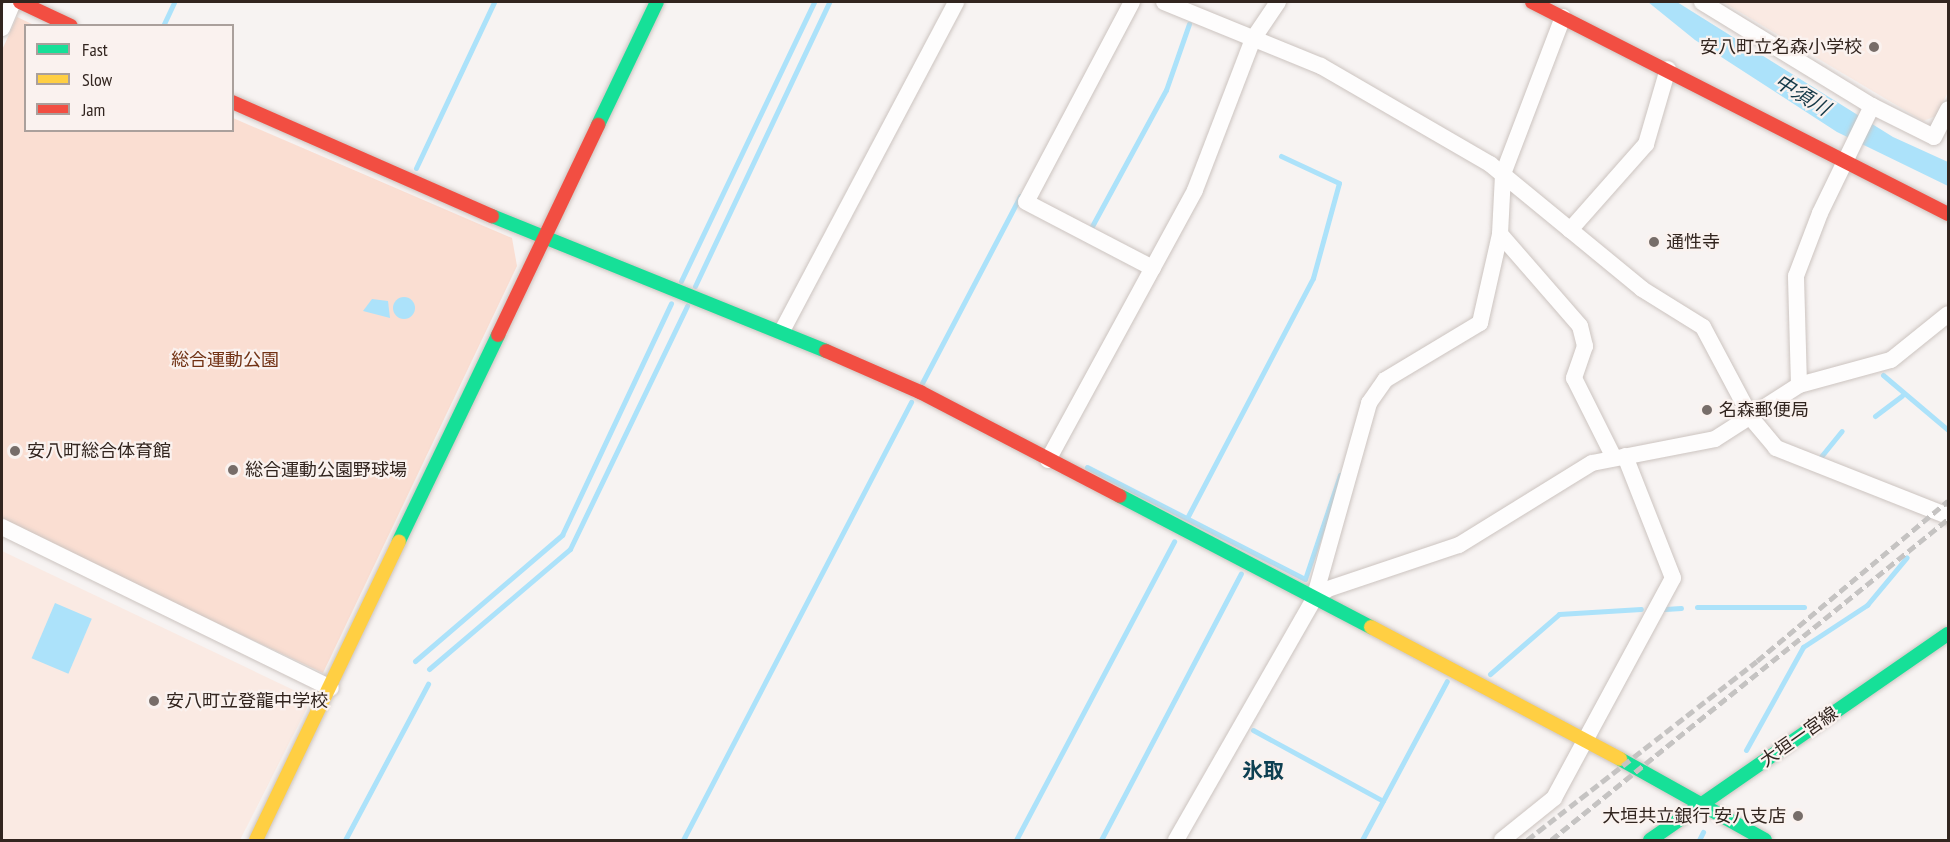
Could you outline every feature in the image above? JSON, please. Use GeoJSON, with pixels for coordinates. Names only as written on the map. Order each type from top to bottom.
{"type":"FeatureCollection","features":[{"type":"Feature","properties":{"kind":"street"},"geometry":{"type":"LineString","coordinates":[[2,28],[14,2]]}},
{"type":"Feature","properties":{"kind":"street"},"geometry":{"type":"LineString","coordinates":[[20,2],[67,24]]}},
{"type":"Feature","properties":{"kind":"street"},"geometry":{"type":"LineString","coordinates":[[256,840],[546,240],[657,2]]}},
{"type":"Feature","properties":{"kind":"street"},"geometry":{"type":"LineString","coordinates":[[782,331],[956,2]]}},
{"type":"Feature","properties":{"kind":"street"},"geometry":{"type":"LineString","coordinates":[[1132,2],[1026,202],[1153,268]]}},
{"type":"Feature","properties":{"kind":"street"},"geometry":{"type":"LineString","coordinates":[[1164,2],[1253,39],[1381,98],[1503,174],[1642,289],[1703,327],[1752,419],[1776,448],[1948,516]]}},
{"type":"Feature","properties":{"kind":"street"},"geometry":{"type":"LineString","coordinates":[[1048,460],[1195,190],[1253,39],[1278,2]]}},
{"type":"Feature","properties":{"kind":"street"},"geometry":{"type":"LineString","coordinates":[[1532,2],[1847,155],[1948,214]]}},
{"type":"Feature","properties":{"kind":"street"},"geometry":{"type":"LineString","coordinates":[[1702,2],[1870,110],[1934,137],[1948,109]]}},
{"type":"Feature","properties":{"kind":"street"},"geometry":{"type":"LineString","coordinates":[[1176,840],[1314,599],[1369,403],[1385,380],[1480,323],[1500,234],[1503,174],[1563,17]]}},
{"type":"Feature","properties":{"kind":"street"},"geometry":{"type":"LineString","coordinates":[[1570,230],[1646,144],[1668,69]]}},
{"type":"Feature","properties":{"kind":"street"},"geometry":{"type":"LineString","coordinates":[[234,103],[546,240],[782,331],[920,392],[1582,738],[1700,806],[1765,840]]}},
{"type":"Feature","properties":{"kind":"street"},"geometry":{"type":"LineString","coordinates":[[1798,385],[1796,276],[1847,155],[1870,110]]}},
{"type":"Feature","properties":{"kind":"street"},"geometry":{"type":"LineString","coordinates":[[1500,234],[1580,326],[1585,346],[1574,378],[1619,456],[1673,578],[1582,738],[1554,798],[1502,840]]}},
{"type":"Feature","properties":{"kind":"street"},"geometry":{"type":"LineString","coordinates":[[1314,599],[1328,589],[1459,545],[1592,463],[1619,456],[1715,440],[1752,419],[1798,385],[1891,360],[1948,314]]}},
{"type":"Feature","properties":{"kind":"street"},"geometry":{"type":"LineString","coordinates":[[2,527],[331,688]]}},
{"type":"Feature","properties":{"kind":"street","name":"大垣一宮線"},"geometry":{"type":"LineString","coordinates":[[1650,840],[1948,634]]}},
{"type":"Feature","properties":{"kind":"shaded area","name":"安八町立名森小学校"},"geometry":{"type":"Polygon","coordinates":[[[1723,2],[1948,2],[1948,92],[1936,116],[1923,121],[1723,2]]]}},
{"type":"Feature","properties":{"kind":"shaded area","name":"安八町立登龍中学校"},"geometry":{"type":"Polygon","coordinates":[[[2,551],[304,695],[307,708],[240,840],[2,840],[2,551]]]}},
{"type":"Feature","properties":{"kind":"green space","name":"総合運動公園"},"geometry":{"type":"Polygon","coordinates":[[[17,17],[32,24],[24,24],[24,132],[234,132],[234,118],[512,238],[517,266],[323,673],[2,522],[2,50],[17,17]]]}},
{"type":"Feature","properties":{"kind":"water","name":"中須川"},"geometry":{"type":"Polygon","coordinates":[[[1648,2],[1677,2],[1893,137],[1948,162],[1948,186],[1837,132],[1695,40],[1648,2]]]}},
{"type":"Feature","properties":{"kind":"water"},"geometry":{"type":"Polygon","coordinates":[[[400,297],[408,297],[415,304],[415,312],[408,319],[400,319],[393,312],[393,304],[400,297]]]}},
{"type":"Feature","properties":{"kind":"water"},"geometry":{"type":"Polygon","coordinates":[[[372,299],[388,301],[390,318],[363,311],[372,299]]]}},
{"type":"Feature","properties":{"kind":"water"},"geometry":{"type":"Polygon","coordinates":[[[55,603],[92,619],[68,674],[32,658],[55,603]]]}},
{"type":"Feature","properties":{"kind":"waterway"},"geometry":{"type":"LineString","coordinates":[[164,24],[174,2]]}},
{"type":"Feature","properties":{"kind":"waterway"},"geometry":{"type":"LineString","coordinates":[[416,168],[494,2]]}},
{"type":"Feature","properties":{"kind":"waterway"},"geometry":{"type":"LineString","coordinates":[[681,281],[814,2]]}},
{"type":"Feature","properties":{"kind":"waterway"},"geometry":{"type":"LineString","coordinates":[[695,286],[829,2]]}},
{"type":"Feature","properties":{"kind":"waterway"},"geometry":{"type":"LineString","coordinates":[[1091,228],[1166,90],[1189,24]]}},
{"type":"Feature","properties":{"kind":"waterway"},"geometry":{"type":"LineString","coordinates":[[1187,518],[1313,278],[1339,183],[1281,156]]}},
{"type":"Feature","properties":{"kind":"waterway"},"geometry":{"type":"LineString","coordinates":[[922,383],[1020,196]]}},
{"type":"Feature","properties":{"kind":"waterway"},"geometry":{"type":"LineString","coordinates":[[415,661],[562,535],[671,303]]}},
{"type":"Feature","properties":{"kind":"waterway"},"geometry":{"type":"LineString","coordinates":[[429,669],[570,549],[687,306]]}},
{"type":"Feature","properties":{"kind":"waterway"},"geometry":{"type":"LineString","coordinates":[[1883,375],[1948,430]]}},
{"type":"Feature","properties":{"kind":"waterway"},"geometry":{"type":"LineString","coordinates":[[1875,416],[1902,396]]}},
{"type":"Feature","properties":{"kind":"waterway"},"geometry":{"type":"LineString","coordinates":[[683,840],[911,402]]}},
{"type":"Feature","properties":{"kind":"waterway"},"geometry":{"type":"LineString","coordinates":[[1819,459],[1842,431]]}},
{"type":"Feature","properties":{"kind":"waterway"},"geometry":{"type":"LineString","coordinates":[[1087,467],[1305,579],[1340,475]]}},
{"type":"Feature","properties":{"kind":"waterway"},"geometry":{"type":"LineString","coordinates":[[1016,840],[1174,541]]}},
{"type":"Feature","properties":{"kind":"waterway"},"geometry":{"type":"LineString","coordinates":[[1746,750],[1803,647],[1867,605],[1907,557]]}},
{"type":"Feature","properties":{"kind":"waterway"},"geometry":{"type":"LineString","coordinates":[[1101,840],[1241,573]]}},
{"type":"Feature","properties":{"kind":"waterway"},"geometry":{"type":"LineString","coordinates":[[1697,607],[1804,607]]}},
{"type":"Feature","properties":{"kind":"waterway"},"geometry":{"type":"LineString","coordinates":[[1665,609],[1681,608]]}},
{"type":"Feature","properties":{"kind":"waterway"},"geometry":{"type":"LineString","coordinates":[[1490,674],[1559,614],[1641,609]]}},
{"type":"Feature","properties":{"kind":"waterway"},"geometry":{"type":"LineString","coordinates":[[1362,840],[1447,681]]}},
{"type":"Feature","properties":{"kind":"waterway"},"geometry":{"type":"LineString","coordinates":[[345,840],[428,684]]}},
{"type":"Feature","properties":{"kind":"waterway"},"geometry":{"type":"LineString","coordinates":[[1253,730],[1383,801]]}},
{"type":"Feature","properties":{"kind":"waterway"},"geometry":{"type":"LineString","coordinates":[[1699,840],[1703,832]]}},
{"type":"Feature","properties":{"kind":"railway"},"geometry":{"type":"LineString","coordinates":[[1527,840],[1757,661],[1948,501]]}},
{"type":"Feature","properties":{"kind":"railway"},"geometry":{"type":"LineString","coordinates":[[1551,840],[1948,519]]}},
{"type":"Feature","properties":{"kind":"traffic: fast"},"geometry":{"type":"LineString","coordinates":[[598,125],[657,2]]}},
{"type":"Feature","properties":{"kind":"traffic: fast"},"geometry":{"type":"LineString","coordinates":[[492,216],[826,351]]}},
{"type":"Feature","properties":{"kind":"traffic: fast"},"geometry":{"type":"LineString","coordinates":[[399,541],[498,335]]}},
{"type":"Feature","properties":{"kind":"traffic: fast"},"geometry":{"type":"LineString","coordinates":[[1120,496],[1371,627]]}},
{"type":"Feature","properties":{"kind":"traffic: fast"},"geometry":{"type":"LineString","coordinates":[[1650,840],[1948,634]]}},
{"type":"Feature","properties":{"kind":"traffic: fast"},"geometry":{"type":"LineString","coordinates":[[1620,759],[1765,840]]}},
{"type":"Feature","properties":{"kind":"traffic: slow"},"geometry":{"type":"LineString","coordinates":[[256,840],[399,541]]}},
{"type":"Feature","properties":{"kind":"traffic: slow"},"geometry":{"type":"LineString","coordinates":[[1371,627],[1620,759]]}},
{"type":"Feature","properties":{"kind":"traffic: jam"},"geometry":{"type":"LineString","coordinates":[[20,2],[67,24]]}},
{"type":"Feature","properties":{"kind":"traffic: jam"},"geometry":{"type":"LineString","coordinates":[[1532,2],[1948,214]]}},
{"type":"Feature","properties":{"kind":"traffic: jam"},"geometry":{"type":"LineString","coordinates":[[234,103],[492,216]]}},
{"type":"Feature","properties":{"kind":"traffic: jam"},"geometry":{"type":"LineString","coordinates":[[498,335],[598,125]]}},
{"type":"Feature","properties":{"kind":"traffic: jam"},"geometry":{"type":"LineString","coordinates":[[826,351],[920,392],[1120,496]]}},
{"type":"Feature","properties":{"kind":"place","name":"安八町立名森小学校"},"geometry":{"type":"Point","coordinates":[1874,47]}},
{"type":"Feature","properties":{"kind":"place","name":"通性寺"},"geometry":{"type":"Point","coordinates":[1654,242]}},
{"type":"Feature","properties":{"kind":"place","name":"名森郵便局"},"geometry":{"type":"Point","coordinates":[1707,410]}},
{"type":"Feature","properties":{"kind":"place","name":"安八町総合体育館"},"geometry":{"type":"Point","coordinates":[15,451]}},
{"type":"Feature","properties":{"kind":"place","name":"総合運動公園野球場"},"geometry":{"type":"Point","coordinates":[233,470]}},
{"type":"Feature","properties":{"kind":"place","name":"安八町立登龍中学校"},"geometry":{"type":"Point","coordinates":[154,701]}},
{"type":"Feature","properties":{"kind":"place","name":"大垣共立銀行 安八支店"},"geometry":{"type":"Point","coordinates":[1798,816]}},
{"type":"Feature","properties":{"kind":"district","name":"氷取"},"geometry":{"type":"Point","coordinates":[1263,771]}}]}
